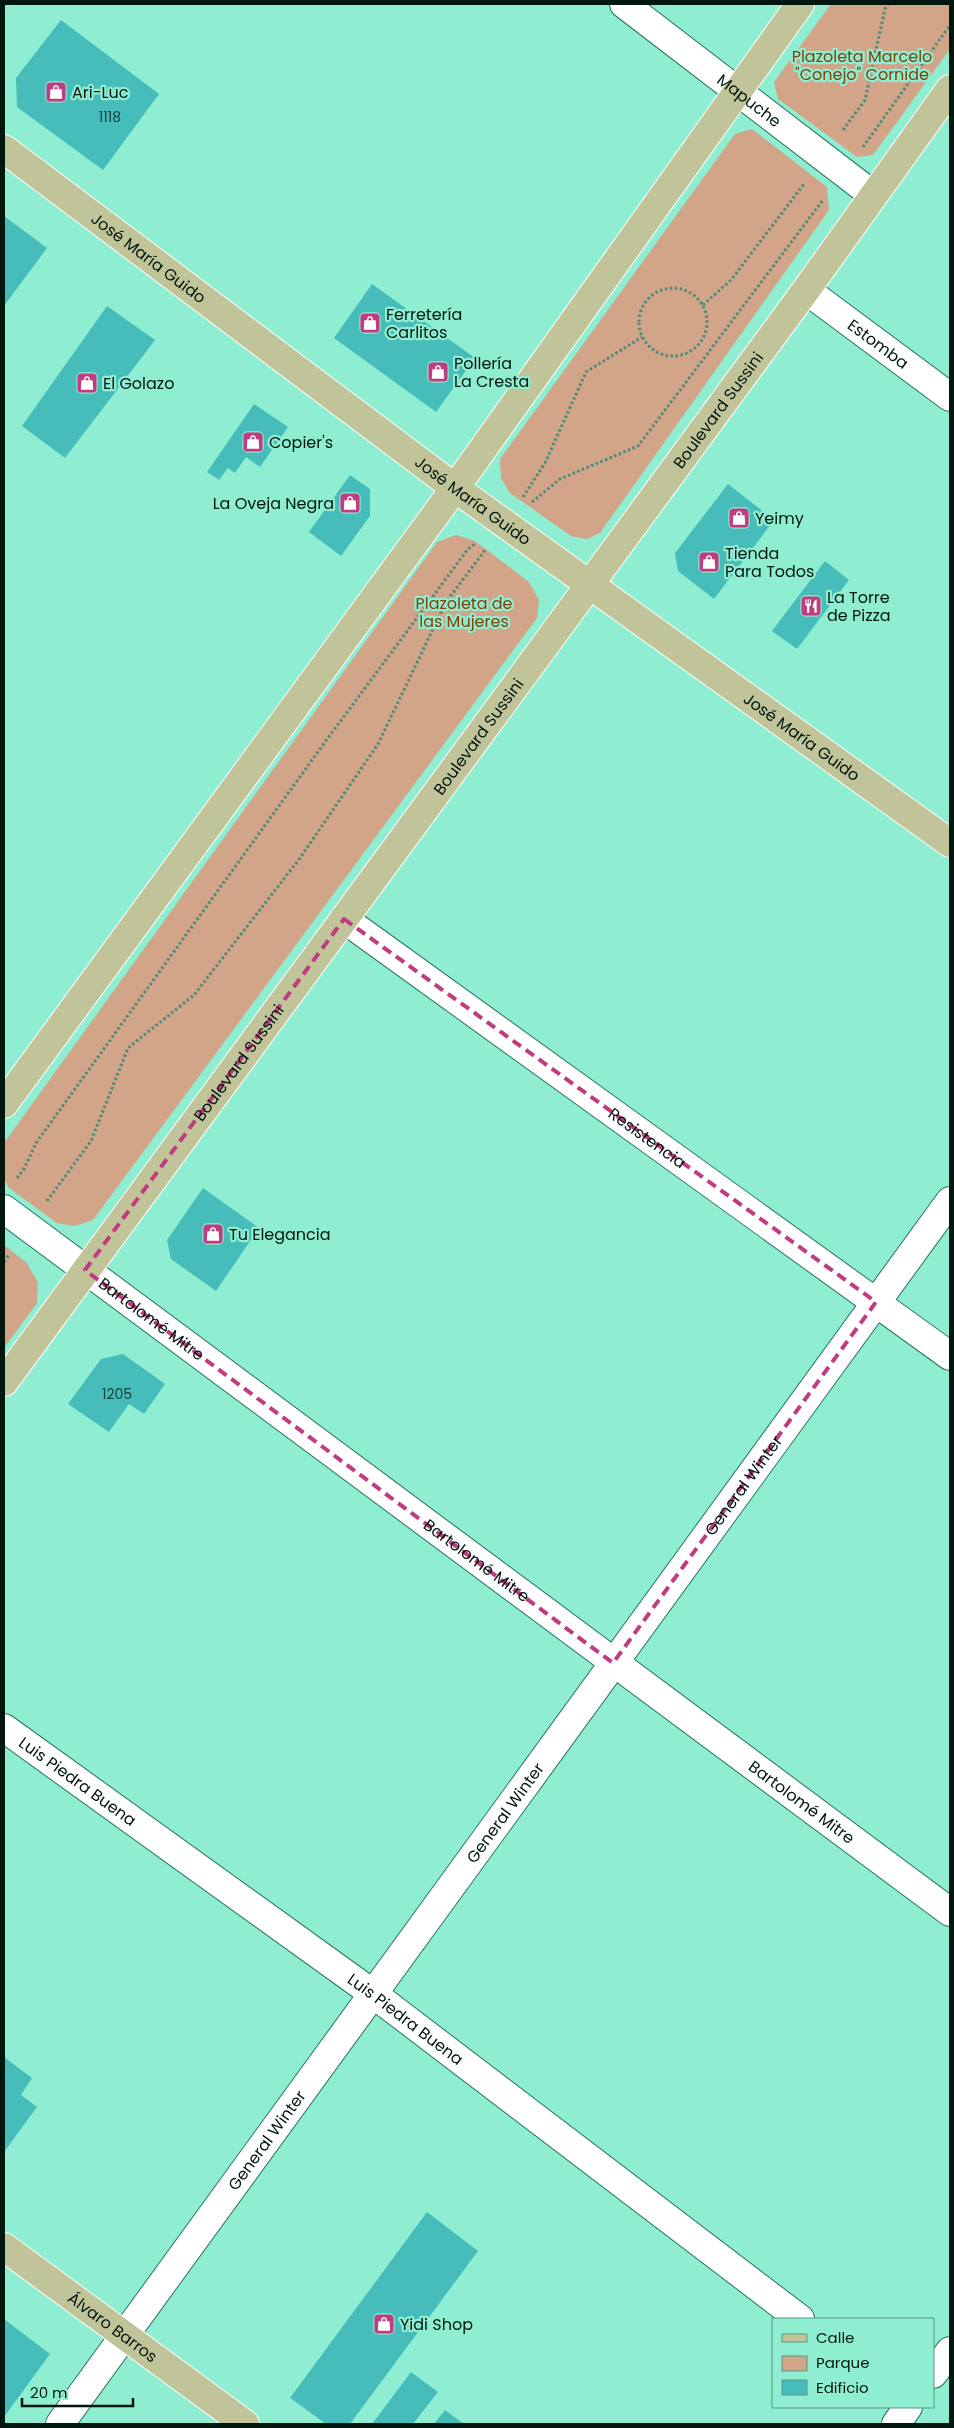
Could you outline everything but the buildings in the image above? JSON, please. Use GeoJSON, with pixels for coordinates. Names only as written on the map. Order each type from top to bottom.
{"type":"FeatureCollection","features":[{"type":"Feature","properties":{"kind":"main road"},"geometry":{"type":"LineString","coordinates":[[4,1104],[455,488],[800,4]]}},
{"type":"Feature","properties":{"kind":"main road","name":"Boulevard Sussini"},"geometry":{"type":"LineString","coordinates":[[4,1382],[806,290],[950,89]]}},
{"type":"Feature","properties":{"kind":"main road","name":"José María Guido"},"geometry":{"type":"LineString","coordinates":[[4,149],[455,488],[950,843]]}},
{"type":"Feature","properties":{"kind":"main road","name":"Álvaro Barros"},"geometry":{"type":"LineString","coordinates":[[4,2247],[245,2424]]}},
{"type":"Feature","properties":{"kind":"street","name":"Mapuche"},"geometry":{"type":"LineString","coordinates":[[624,4],[738,89],[874,195]]}},
{"type":"Feature","properties":{"kind":"street","name":"Estomba"},"geometry":{"type":"LineString","coordinates":[[806,290],[950,397]]}},
{"type":"Feature","properties":{"kind":"street","name":"Resistencia"},"geometry":{"type":"LineString","coordinates":[[344,919],[950,1356]]}},
{"type":"Feature","properties":{"kind":"street","name":"General Winter"},"geometry":{"type":"LineString","coordinates":[[60,2424],[950,1201]]}},
{"type":"Feature","properties":{"kind":"street","name":"Bartolomé Mitre"},"geometry":{"type":"LineString","coordinates":[[4,1209],[950,1912]]}},
{"type":"Feature","properties":{"kind":"street","name":"Luis Piedra Buena"},"geometry":{"type":"LineString","coordinates":[[4,1728],[372,1993],[799,2318]]}},
{"type":"Feature","properties":{"kind":"street"},"geometry":{"type":"LineString","coordinates":[[934,2373],[950,2351]]}},
{"type":"Feature","properties":{"kind":"street"},"geometry":{"type":"LineString","coordinates":[[896,2424],[907,2408]]}},
{"type":"Feature","properties":{"kind":"path"},"geometry":{"type":"LineString","coordinates":[[14,1181],[24,1168],[36,1143],[325,742],[468,548],[505,524],[560,479],[638,446],[845,172],[950,25]]}},
{"type":"Feature","properties":{"kind":"path"},"geometry":{"type":"LineString","coordinates":[[674,287],[686,289],[696,295],[703,305],[708,326],[705,336],[698,346],[689,352],[679,356],[668,356],[648,346],[642,337],[639,314],[644,302],[652,294],[662,289],[674,287]]}},
{"type":"Feature","properties":{"kind":"path"},"geometry":{"type":"LineString","coordinates":[[4,1262],[91,1141],[128,1048],[194,995],[300,858],[378,744],[446,602],[505,524],[545,463],[586,372],[642,337]]}},
{"type":"Feature","properties":{"kind":"highlighted area"},"geometry":{"type":"Polygon","coordinates":[[[344,919],[876,1302],[613,1663],[85,1270],[344,919]]]}},
{"type":"Feature","properties":{"kind":"green space","name":"Plazoleta Marcelo \"Conejo\" Cornide"},"geometry":{"type":"Polygon","coordinates":[[[831,4],[950,4],[950,49],[873,155],[857,157],[778,99],[774,82],[831,4]]]}},
{"type":"Feature","properties":{"kind":"green space"},"geometry":{"type":"Polygon","coordinates":[[[752,129],[827,187],[829,210],[600,533],[587,539],[571,536],[510,493],[501,478],[500,459],[735,134],[752,129]]]}},
{"type":"Feature","properties":{"kind":"green space","name":"Plazoleta de las Mujeres"},"geometry":{"type":"Polygon","coordinates":[[[456,535],[475,541],[529,582],[539,600],[537,618],[93,1220],[75,1226],[57,1223],[9,1188],[4,1178],[4,1143],[437,542],[456,535]]]}},
{"type":"Feature","properties":{"kind":"green space"},"geometry":{"type":"Polygon","coordinates":[[[4,1245],[27,1263],[38,1283],[37,1303],[4,1348],[4,1245]]]}},
{"type":"Feature","properties":{"kind":"place","name":"Ari-Luc"},"geometry":{"type":"Point","coordinates":[56,92]}},
{"type":"Feature","properties":{"kind":"place","name":"Ferretería Carlitos"},"geometry":{"type":"Point","coordinates":[370,323]}},
{"type":"Feature","properties":{"kind":"place","name":"Pollería La Cresta"},"geometry":{"type":"Point","coordinates":[438,372]}},
{"type":"Feature","properties":{"kind":"place","name":"El Golazo"},"geometry":{"type":"Point","coordinates":[87,383]}},
{"type":"Feature","properties":{"kind":"place","name":"Copier's"},"geometry":{"type":"Point","coordinates":[253,442]}},
{"type":"Feature","properties":{"kind":"place","name":"La Oveja Negra"},"geometry":{"type":"Point","coordinates":[350,503]}},
{"type":"Feature","properties":{"kind":"place","name":"Yeimy"},"geometry":{"type":"Point","coordinates":[739,518]}},
{"type":"Feature","properties":{"kind":"place","name":"Tienda Para Todos"},"geometry":{"type":"Point","coordinates":[709,562]}},
{"type":"Feature","properties":{"kind":"place","name":"La Torre de Pizza"},"geometry":{"type":"Point","coordinates":[811,606]}},
{"type":"Feature","properties":{"kind":"place","name":"Tu Elegancia"},"geometry":{"type":"Point","coordinates":[213,1234]}},
{"type":"Feature","properties":{"kind":"place","name":"Yidi Shop"},"geometry":{"type":"Point","coordinates":[384,2324]}}]}
